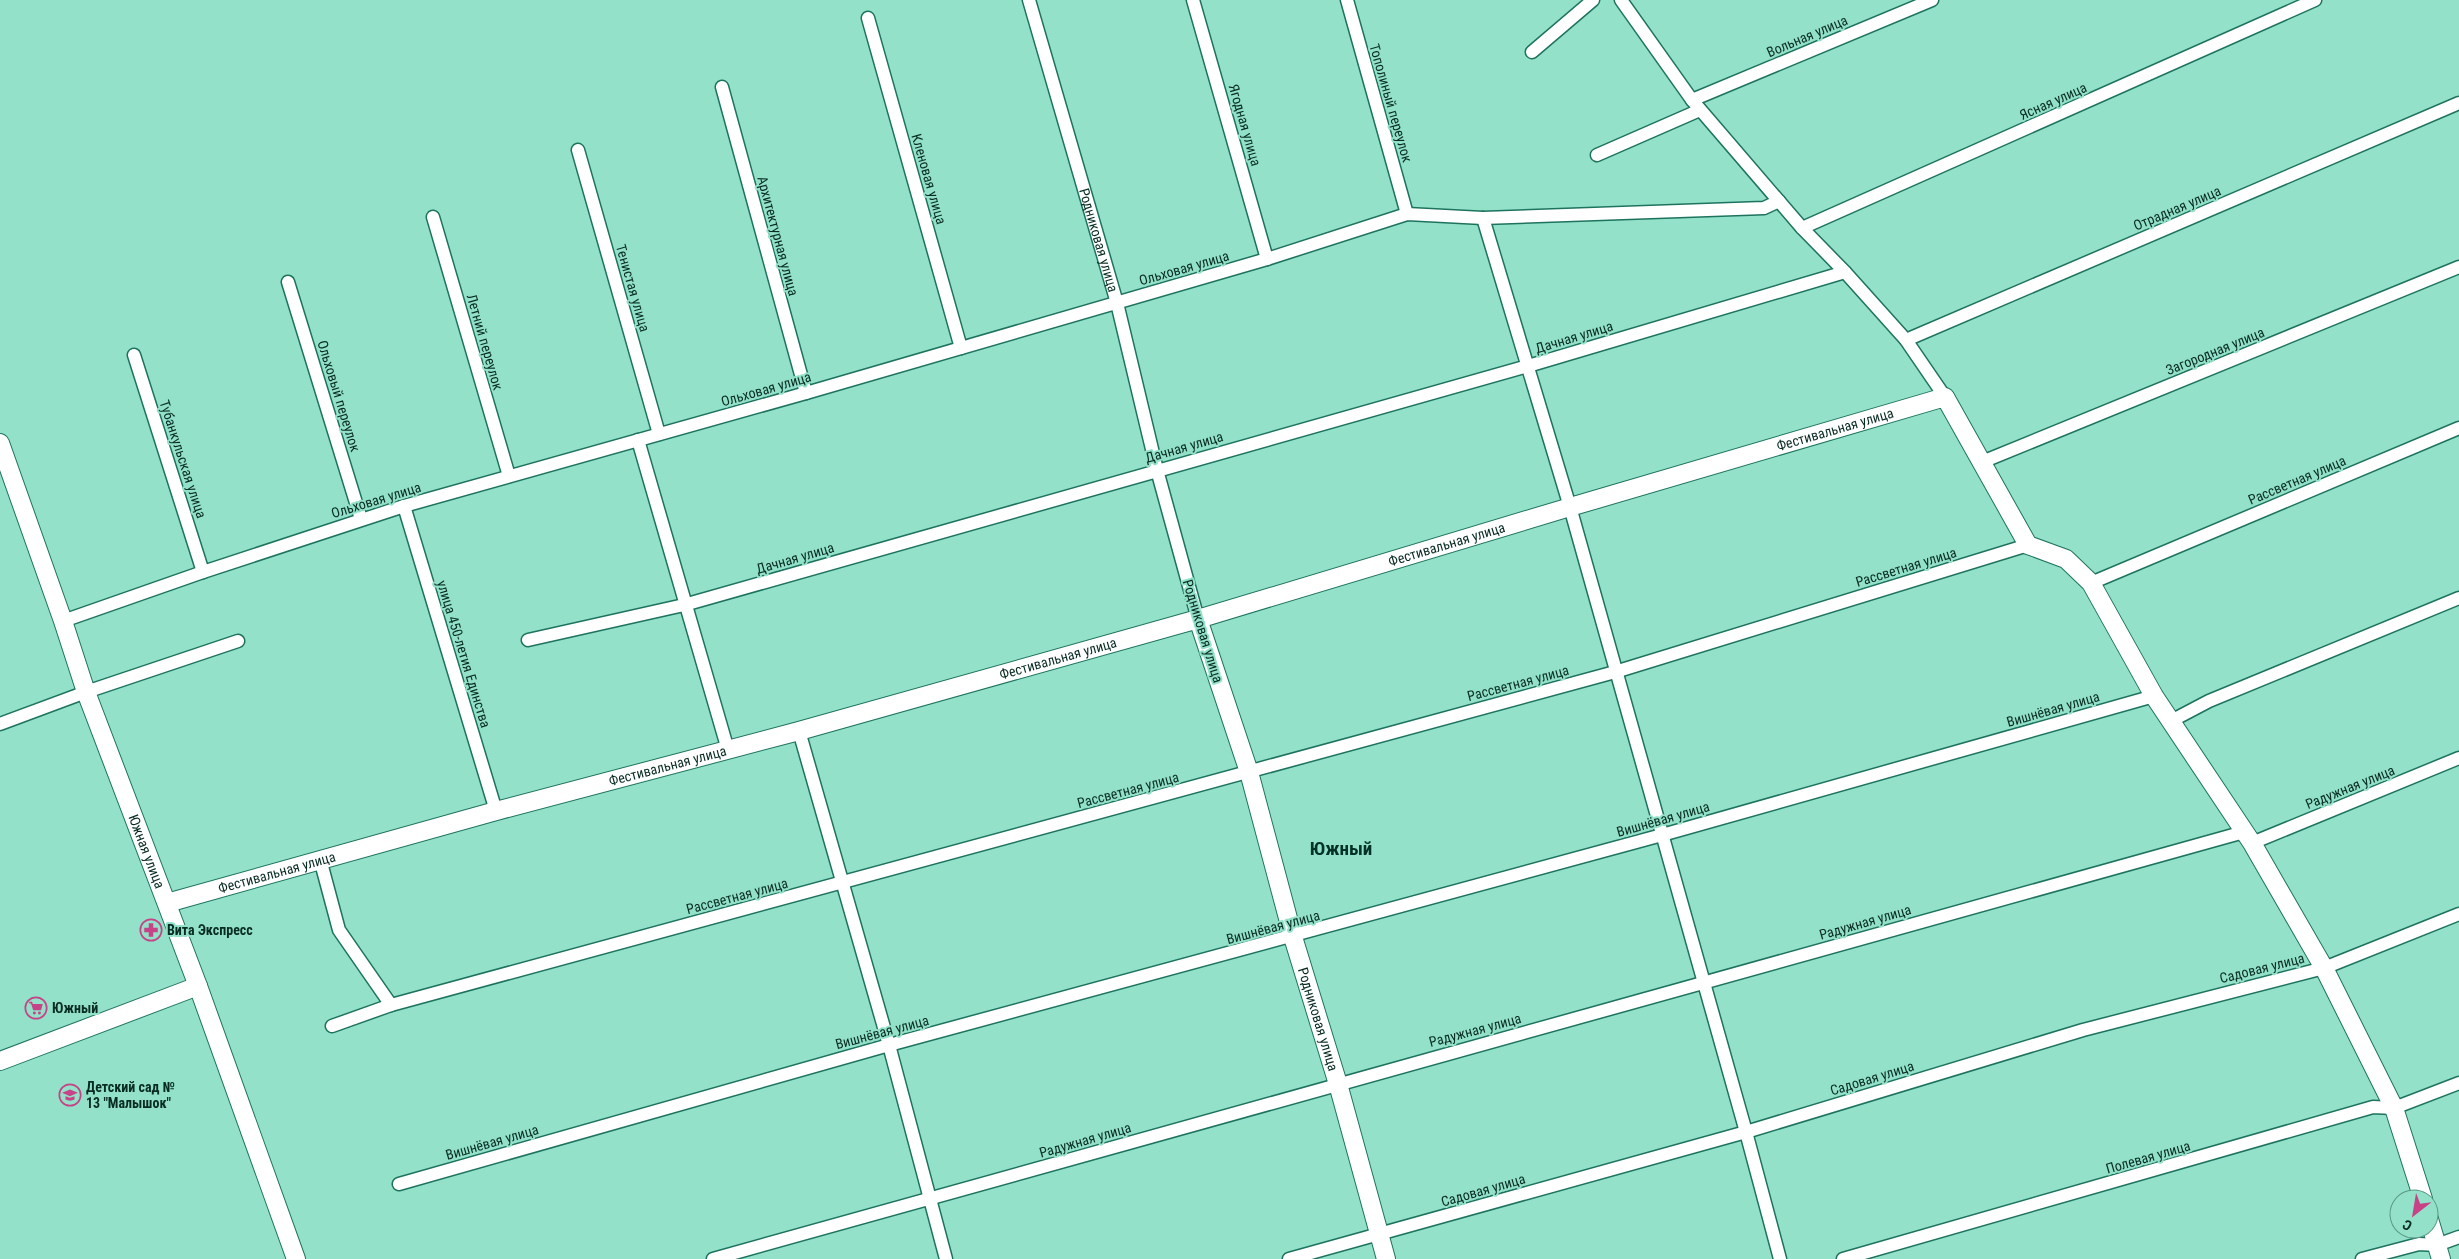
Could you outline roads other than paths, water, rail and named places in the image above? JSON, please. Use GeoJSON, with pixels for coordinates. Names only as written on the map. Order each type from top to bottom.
{"type":"FeatureCollection","features":[{"type":"Feature","properties":{"kind":"street","name":"Родниковая улица"},"geometry":{"type":"LineString","coordinates":[[1029,0],[1117,302],[1157,470],[1198,619],[1249,772],[1293,937],[1338,1084],[1377,1235],[1386,1259]]}},
{"type":"Feature","properties":{"kind":"street","name":"Ягодная улица"},"geometry":{"type":"LineString","coordinates":[[1193,0],[1267,259]]}},
{"type":"Feature","properties":{"kind":"street","name":"Тополиный переулок"},"geometry":{"type":"LineString","coordinates":[[1347,0],[1407,214]]}},
{"type":"Feature","properties":{"kind":"street"},"geometry":{"type":"LineString","coordinates":[[1532,52],[1593,0]]}},
{"type":"Feature","properties":{"kind":"street"},"geometry":{"type":"LineString","coordinates":[[1622,0],[1696,105],[1802,228],[1846,272],[1906,340],[1945,397],[2028,545],[2066,558],[2091,583],[2154,696],[2248,838],[2324,968],[2394,1108],[2420,1189]]}},
{"type":"Feature","properties":{"kind":"street","name":"Вольная улица"},"geometry":{"type":"LineString","coordinates":[[1597,154],[1696,105],[1932,0]]}},
{"type":"Feature","properties":{"kind":"street","name":"Ясная улица"},"geometry":{"type":"LineString","coordinates":[[1802,228],[2315,0]]}},
{"type":"Feature","properties":{"kind":"street","name":"Кленовая улица"},"geometry":{"type":"LineString","coordinates":[[868,18],[961,348]]}},
{"type":"Feature","properties":{"kind":"street","name":"Архитектурная улица"},"geometry":{"type":"LineString","coordinates":[[722,87],[806,393]]}},
{"type":"Feature","properties":{"kind":"street","name":"Отрадная улица"},"geometry":{"type":"LineString","coordinates":[[1906,340],[2459,103]]}},
{"type":"Feature","properties":{"kind":"street","name":"Тенистая улица"},"geometry":{"type":"LineString","coordinates":[[578,150],[659,434]]}},
{"type":"Feature","properties":{"kind":"street","name":"Ольховая улица"},"geometry":{"type":"LineString","coordinates":[[63,621],[361,519],[806,393],[1267,259],[1407,214],[1483,218],[1764,208],[1779,202]]}},
{"type":"Feature","properties":{"kind":"street","name":"Летний переулок"},"geometry":{"type":"LineString","coordinates":[[433,217],[509,476]]}},
{"type":"Feature","properties":{"kind":"street"},"geometry":{"type":"LineString","coordinates":[[1483,218],[1570,506],[1780,1259]]}},
{"type":"Feature","properties":{"kind":"street","name":"Загородная улица"},"geometry":{"type":"LineString","coordinates":[[1982,462],[2459,267]]}},
{"type":"Feature","properties":{"kind":"street","name":"Дачная улица"},"geometry":{"type":"LineString","coordinates":[[528,640],[684,605],[1528,366],[1846,272]]}},
{"type":"Feature","properties":{"kind":"street","name":"Ольховый переулок"},"geometry":{"type":"LineString","coordinates":[[288,282],[361,519]]}},
{"type":"Feature","properties":{"kind":"street","name":"Тубанкульская улица"},"geometry":{"type":"LineString","coordinates":[[134,355],[203,572]]}},
{"type":"Feature","properties":{"kind":"street","name":"Фестивальная улица"},"geometry":{"type":"LineString","coordinates":[[167,903],[496,811],[799,731],[1198,619],[1570,506],[1945,397]]}},
{"type":"Feature","properties":{"kind":"street","name":"Рассветная улица"},"geometry":{"type":"LineString","coordinates":[[2091,583],[2459,428]]}},
{"type":"Feature","properties":{"kind":"street"},"geometry":{"type":"LineString","coordinates":[[638,440],[684,605],[728,750]]}},
{"type":"Feature","properties":{"kind":"street","name":"Южная улица"},"geometry":{"type":"LineString","coordinates":[[0,443],[86,692],[198,986],[296,1259]]}},
{"type":"Feature","properties":{"kind":"street","name":"улица 450-летия Единства"},"geometry":{"type":"LineString","coordinates":[[404,506],[496,811]]}},
{"type":"Feature","properties":{"kind":"street","name":"Рассветная улица"},"geometry":{"type":"LineString","coordinates":[[332,1026],[391,1006],[1615,672],[2028,545]]}},
{"type":"Feature","properties":{"kind":"street"},"geometry":{"type":"LineString","coordinates":[[2171,721],[2209,701],[2459,598]]}},
{"type":"Feature","properties":{"kind":"street"},"geometry":{"type":"LineString","coordinates":[[0,724],[86,692],[238,641]]}},
{"type":"Feature","properties":{"kind":"street","name":"Вишнёвая улица"},"geometry":{"type":"LineString","coordinates":[[399,1184],[889,1045],[1293,937],[2154,696]]}},
{"type":"Feature","properties":{"kind":"street"},"geometry":{"type":"LineString","coordinates":[[799,731],[889,1045],[946,1259]]}},
{"type":"Feature","properties":{"kind":"street","name":"Радужная улица"},"geometry":{"type":"LineString","coordinates":[[713,1259],[1703,983],[2248,838],[2459,758]]}},
{"type":"Feature","properties":{"kind":"street"},"geometry":{"type":"LineString","coordinates":[[320,859],[339,930],[391,1006]]}},
{"type":"Feature","properties":{"kind":"street","name":"Садовая улица"},"geometry":{"type":"LineString","coordinates":[[1289,1259],[1746,1132],[2083,1030],[2324,968],[2459,914]]}},
{"type":"Feature","properties":{"kind":"street"},"geometry":{"type":"LineString","coordinates":[[0,1061],[198,986]]}},
{"type":"Feature","properties":{"kind":"street","name":"Полевая улица"},"geometry":{"type":"LineString","coordinates":[[1843,1259],[2373,1107],[2394,1108],[2459,1084]]}},
{"type":"Feature","properties":{"kind":"street"},"geometry":{"type":"LineString","coordinates":[[2439,1252],[2459,1237]]}},
{"type":"Feature","properties":{"kind":"street"},"geometry":{"type":"LineString","coordinates":[[2435,1239],[2439,1252]]}},
{"type":"Feature","properties":{"kind":"street"},"geometry":{"type":"LineString","coordinates":[[2362,1259],[2419,1244],[2439,1252]]}},
{"type":"Feature","properties":{"kind":"place","name":"Вита Экспресс"},"geometry":{"type":"Point","coordinates":[151,930]}},
{"type":"Feature","properties":{"kind":"place","name":"Южный"},"geometry":{"type":"Point","coordinates":[36,1008]}},
{"type":"Feature","properties":{"kind":"place","name":"Детский сад № 13 \"Малышок\""},"geometry":{"type":"Point","coordinates":[70,1095]}},
{"type":"Feature","properties":{"kind":"district","name":"Южный"},"geometry":{"type":"Point","coordinates":[1341,848]}}]}
